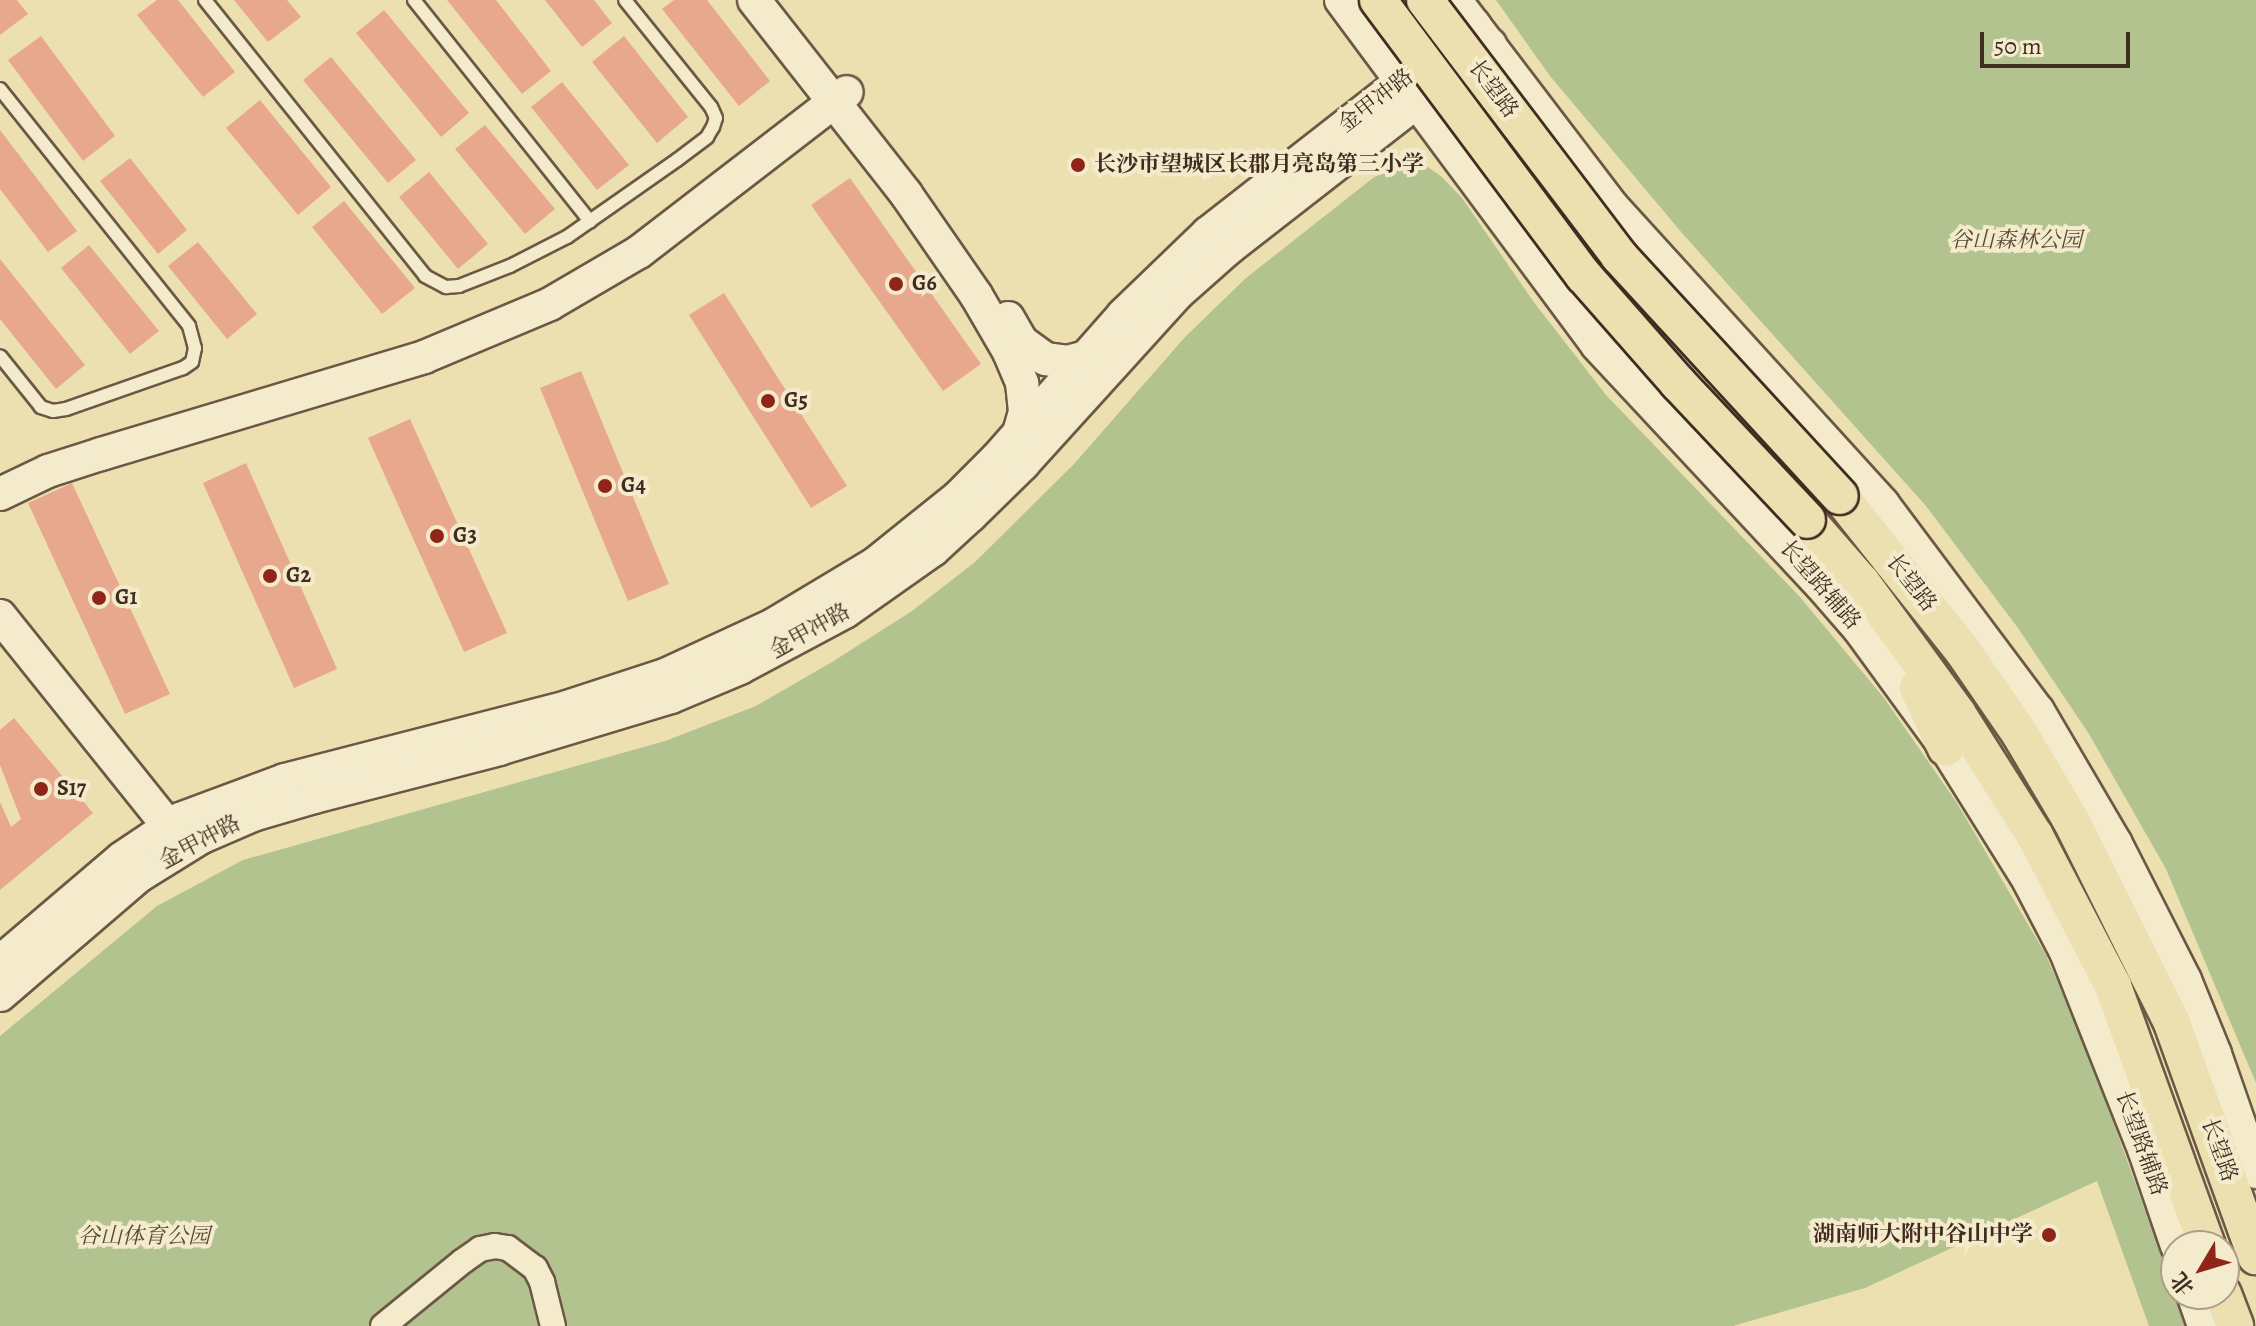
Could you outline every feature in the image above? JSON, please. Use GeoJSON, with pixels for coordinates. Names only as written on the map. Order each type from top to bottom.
{"type":"FeatureCollection","features":[{"type":"Feature","properties":{"kind":"main road","name":"长望路"},"geometry":{"type":"LineString","coordinates":[[1378,0],[1584,276],[1678,383],[1807,520],[1880,607],[1994,771],[2074,908],[2113,986],[2149,1078],[2201,1230]]}},
{"type":"Feature","properties":{"kind":"main road","name":"长望路"},"geometry":{"type":"LineString","coordinates":[[1425,0],[1619,256],[1840,496],[1963,651],[2020,734],[2072,822],[2172,1023],[2256,1256]]}},
{"type":"Feature","properties":{"kind":"main road"},"geometry":{"type":"LineString","coordinates":[[1961,605],[2020,734]]}},
{"type":"Feature","properties":{"kind":"main road"},"geometry":{"type":"LineString","coordinates":[[1880,607],[1946,748]]}},
{"type":"Feature","properties":{"kind":"street"},"geometry":{"type":"LineString","coordinates":[[754,0],[834,89],[951,230],[1022,342],[1045,359],[1056,362],[1085,357]]}},
{"type":"Feature","properties":{"kind":"street"},"geometry":{"type":"LineString","coordinates":[[774,0],[940,240],[1009,352],[1026,401],[1018,436]]}},
{"type":"Feature","properties":{"kind":"street","name":"长望路辅路"},"geometry":{"type":"LineString","coordinates":[[1341,0],[1597,345],[1860,630],[1946,748],[2029,881],[2066,952],[2123,1093],[2171,1230]]}},
{"type":"Feature","properties":{"kind":"street"},"geometry":{"type":"LineString","coordinates":[[1473,23],[1612,206],[1665,269],[1850,463],[1961,605],[2038,711],[2153,913],[2215,1054],[2256,1172]]}},
{"type":"Feature","properties":{"kind":"street","name":"金甲冲路"},"geometry":{"type":"LineString","coordinates":[[0,962],[168,841],[241,794],[612,693],[729,647],[876,563],[958,497],[1018,436],[1132,306],[1208,233],[1359,130],[1408,92],[1473,23]]}},
{"type":"Feature","properties":{"kind":"street"},"geometry":{"type":"LineString","coordinates":[[1368,38],[1373,53],[1374,80],[1363,106],[1359,130],[1403,127],[1430,132],[1445,142]]}},
{"type":"Feature","properties":{"kind":"street"},"geometry":{"type":"LineString","coordinates":[[0,472],[55,449],[418,338],[479,316],[543,286],[630,236],[834,89]]}},
{"type":"Feature","properties":{"kind":"street"},"geometry":{"type":"LineString","coordinates":[[0,494],[48,471],[424,357],[550,304],[639,252],[834,89]]}},
{"type":"Feature","properties":{"kind":"street","name":"金甲冲路"},"geometry":{"type":"LineString","coordinates":[[0,995],[139,876],[168,841],[513,745],[671,697],[764,656],[845,612],[933,550],[971,515],[1023,464],[1176,295],[1288,199],[1359,130]]}},
{"type":"Feature","properties":{"kind":"street"},"geometry":{"type":"LineString","coordinates":[[0,616],[168,841]]}},
{"type":"Feature","properties":{"kind":"street"},"geometry":{"type":"LineString","coordinates":[[0,644],[168,841]]}},
{"type":"Feature","properties":{"kind":"street"},"geometry":{"type":"LineString","coordinates":[[383,1326],[463,1261],[480,1249],[495,1246],[508,1248],[535,1268],[542,1282],[553,1326]]}},
{"type":"Feature","properties":{"kind":"lane"},"geometry":{"type":"LineString","coordinates":[[205,0],[435,284],[459,286],[510,266],[590,221],[707,137],[716,118],[625,0]]}},
{"type":"Feature","properties":{"kind":"lane"},"geometry":{"type":"LineString","coordinates":[[414,0],[590,221]]}},
{"type":"Feature","properties":{"kind":"lane"},"geometry":{"type":"LineString","coordinates":[[0,89],[189,326],[195,348],[192,362],[183,368],[53,411],[41,407],[0,356]]}},
{"type":"Feature","properties":{"kind":"green space","name":"谷山森林公园"},"geometry":{"type":"Polygon","coordinates":[[[1496,0],[2256,0],[2256,1083],[2166,869],[2089,734],[2018,628],[1926,506],[1682,233],[1550,76],[1496,0]]]}},
{"type":"Feature","properties":{"kind":"green space","name":"谷山体育公园"},"geometry":{"type":"Polygon","coordinates":[[[1401,163],[1422,163],[1442,177],[1462,198],[1533,301],[1606,395],[1800,597],[1884,698],[1957,803],[2046,955],[2089,1055],[2160,1251],[2160,1310],[2181,1310],[2187,1326],[2149,1326],[2097,1181],[1865,1288],[1733,1326],[0,1326],[0,1036],[157,906],[243,860],[665,741],[756,706],[832,662],[912,611],[975,562],[1074,464],[1185,337],[1246,278],[1373,178],[1401,163]]]}},
{"type":"Feature","properties":{"kind":"building"},"geometry":{"type":"Polygon","coordinates":[[[0,0],[17,0],[28,14],[0,35],[0,0]]]}},
{"type":"Feature","properties":{"kind":"building"},"geometry":{"type":"Polygon","coordinates":[[[157,0],[178,0],[235,72],[203,97],[137,15],[157,0]]]}},
{"type":"Feature","properties":{"kind":"building"},"geometry":{"type":"Polygon","coordinates":[[[234,0],[287,0],[301,17],[268,42],[234,0]]]}},
{"type":"Feature","properties":{"kind":"building"},"geometry":{"type":"Polygon","coordinates":[[[447,0],[496,0],[551,71],[522,94],[447,0]]]}},
{"type":"Feature","properties":{"kind":"building"},"geometry":{"type":"Polygon","coordinates":[[[545,0],[594,0],[612,23],[582,47],[545,0]]]}},
{"type":"Feature","properties":{"kind":"building"},"geometry":{"type":"Polygon","coordinates":[[[674,0],[707,0],[770,81],[739,106],[662,9],[674,0]]]}},
{"type":"Feature","properties":{"kind":"building"},"geometry":{"type":"Polygon","coordinates":[[[384,10],[469,113],[441,137],[356,33],[384,10]]]}},
{"type":"Feature","properties":{"kind":"building"},"geometry":{"type":"Polygon","coordinates":[[[41,36],[115,136],[83,161],[8,60],[41,36]]]}},
{"type":"Feature","properties":{"kind":"building"},"geometry":{"type":"Polygon","coordinates":[[[624,36],[688,117],[657,143],[592,62],[624,36]]]}},
{"type":"Feature","properties":{"kind":"building"},"geometry":{"type":"Polygon","coordinates":[[[331,57],[416,160],[388,183],[303,80],[331,57]]]}},
{"type":"Feature","properties":{"kind":"building"},"geometry":{"type":"Polygon","coordinates":[[[562,82],[629,165],[597,190],[531,107],[562,82]]]}},
{"type":"Feature","properties":{"kind":"building"},"geometry":{"type":"Polygon","coordinates":[[[260,100],[331,187],[298,215],[226,128],[260,100]]]}},
{"type":"Feature","properties":{"kind":"building"},"geometry":{"type":"Polygon","coordinates":[[[485,125],[555,209],[525,234],[455,149],[485,125]]]}},
{"type":"Feature","properties":{"kind":"building"},"geometry":{"type":"Polygon","coordinates":[[[0,130],[77,231],[48,252],[0,189],[0,130]]]}},
{"type":"Feature","properties":{"kind":"building"},"geometry":{"type":"Polygon","coordinates":[[[130,158],[187,230],[158,254],[100,181],[130,158]]]}},
{"type":"Feature","properties":{"kind":"building"},"geometry":{"type":"Polygon","coordinates":[[[429,172],[488,244],[458,269],[399,197],[429,172]]]}},
{"type":"Feature","properties":{"kind":"building","name":"G6"},"geometry":{"type":"Polygon","coordinates":[[[850,178],[981,364],[943,391],[811,205],[850,178]]]}},
{"type":"Feature","properties":{"kind":"building"},"geometry":{"type":"Polygon","coordinates":[[[344,201],[415,288],[382,314],[312,227],[344,201]]]}},
{"type":"Feature","properties":{"kind":"building"},"geometry":{"type":"Polygon","coordinates":[[[198,242],[257,314],[227,339],[168,266],[198,242]]]}},
{"type":"Feature","properties":{"kind":"building"},"geometry":{"type":"Polygon","coordinates":[[[89,245],[159,331],[130,354],[61,268],[89,245]]]}},
{"type":"Feature","properties":{"kind":"building"},"geometry":{"type":"Polygon","coordinates":[[[0,259],[85,365],[56,389],[0,319],[0,259]]]}},
{"type":"Feature","properties":{"kind":"building","name":"G5"},"geometry":{"type":"Polygon","coordinates":[[[724,293],[847,486],[811,508],[689,315],[724,293]]]}},
{"type":"Feature","properties":{"kind":"building","name":"G4"},"geometry":{"type":"Polygon","coordinates":[[[581,371],[669,584],[628,601],[540,388],[581,371]]]}},
{"type":"Feature","properties":{"kind":"building","name":"G3"},"geometry":{"type":"Polygon","coordinates":[[[410,419],[507,633],[464,652],[368,438],[410,419]]]}},
{"type":"Feature","properties":{"kind":"building","name":"G2"},"geometry":{"type":"Polygon","coordinates":[[[246,463],[337,669],[294,688],[203,483],[246,463]]]}},
{"type":"Feature","properties":{"kind":"building","name":"G1"},"geometry":{"type":"Polygon","coordinates":[[[72,483],[170,694],[125,714],[28,503],[72,483]]]}},
{"type":"Feature","properties":{"kind":"building","name":"S17"},"geometry":{"type":"Polygon","coordinates":[[[14,718],[93,813],[0,890],[0,802],[11,827],[21,819],[0,765],[0,730],[14,718]]]}},
{"type":"Feature","properties":{"kind":"place","name":"长沙市望城区长郡月亮岛第三小学"},"geometry":{"type":"Point","coordinates":[1078,165]}},
{"type":"Feature","properties":{"kind":"place","name":"G6"},"geometry":{"type":"Point","coordinates":[896,284]}},
{"type":"Feature","properties":{"kind":"place","name":"G5"},"geometry":{"type":"Point","coordinates":[768,401]}},
{"type":"Feature","properties":{"kind":"place","name":"G4"},"geometry":{"type":"Point","coordinates":[605,486]}},
{"type":"Feature","properties":{"kind":"place","name":"G3"},"geometry":{"type":"Point","coordinates":[437,536]}},
{"type":"Feature","properties":{"kind":"place","name":"G2"},"geometry":{"type":"Point","coordinates":[270,576]}},
{"type":"Feature","properties":{"kind":"place","name":"G1"},"geometry":{"type":"Point","coordinates":[99,598]}},
{"type":"Feature","properties":{"kind":"place","name":"S17"},"geometry":{"type":"Point","coordinates":[41,789]}},
{"type":"Feature","properties":{"kind":"place","name":"湖南师大附中谷山中学"},"geometry":{"type":"Point","coordinates":[2049,1235]}}]}
